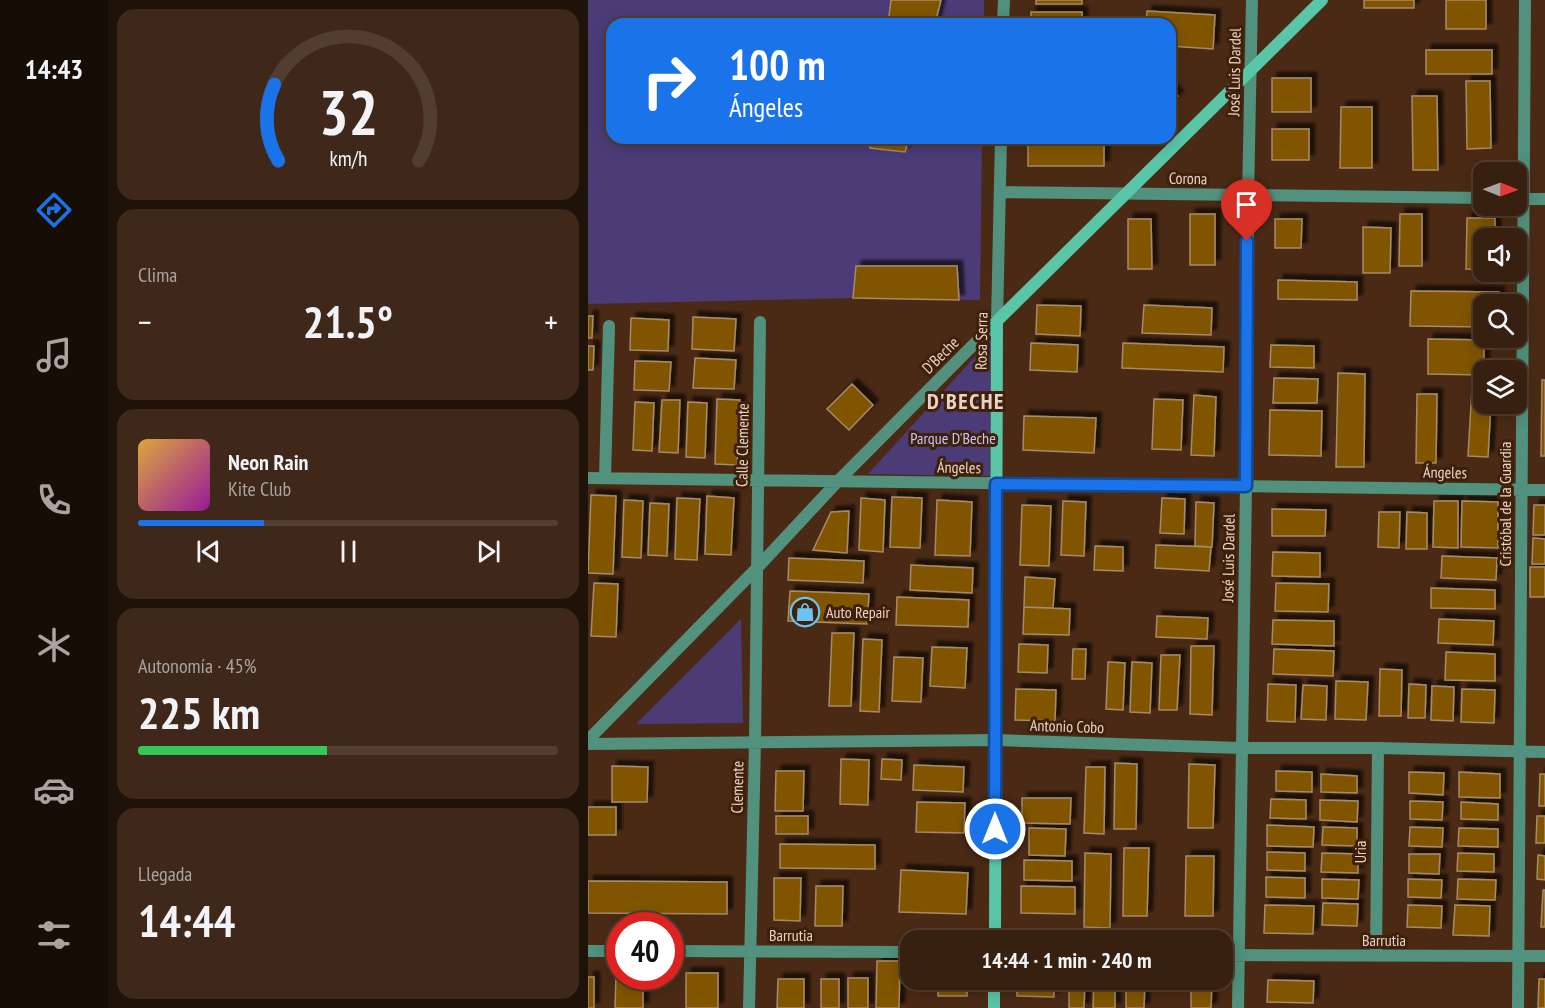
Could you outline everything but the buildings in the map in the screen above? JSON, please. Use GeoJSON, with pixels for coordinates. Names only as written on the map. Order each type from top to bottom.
{"type":"FeatureCollection","features":[{"type":"Feature","properties":{"kind":"street"},"geometry":{"type":"LineString","coordinates":[[1003,18],[1004,0]]}},
{"type":"Feature","properties":{"kind":"street","name":"José Luis Dardel"},"geometry":{"type":"LineString","coordinates":[[1238,1008],[1252,0]]}},
{"type":"Feature","properties":{"kind":"street","name":"D'Beche"},"geometry":{"type":"LineString","coordinates":[[1176,144],[1322,0]]}},
{"type":"Feature","properties":{"kind":"street","name":"Cristóbal de la Guardia"},"geometry":{"type":"LineString","coordinates":[[1521,162],[1525,0]]}},
{"type":"Feature","properties":{"kind":"street","name":"Rosa Serra"},"geometry":{"type":"LineString","coordinates":[[995,930],[997,321],[1001,144]]}},
{"type":"Feature","properties":{"kind":"street","name":"D'Beche"},"geometry":{"type":"LineString","coordinates":[[588,742],[757,568],[838,480],[1176,144]]}},
{"type":"Feature","properties":{"kind":"street","name":"Corona"},"geometry":{"type":"LineString","coordinates":[[1000,192],[1473,198]]}},
{"type":"Feature","properties":{"kind":"street"},"geometry":{"type":"LineString","coordinates":[[1527,199],[1545,199]]}},
{"type":"Feature","properties":{"kind":"street","name":"Cristóbal de la Guardia"},"geometry":{"type":"LineString","coordinates":[[1518,1008],[1522,489],[1520,216]]}},
{"type":"Feature","properties":{"kind":"street","name":"Calle Clemente"},"geometry":{"type":"LineString","coordinates":[[757,568],[760,322]]}},
{"type":"Feature","properties":{"kind":"street"},"geometry":{"type":"LineString","coordinates":[[605,478],[609,326]]}},
{"type":"Feature","properties":{"kind":"street","name":"Ángeles"},"geometry":{"type":"LineString","coordinates":[[588,478],[1545,489]]}},
{"type":"Feature","properties":{"kind":"street","name":"Clemente"},"geometry":{"type":"LineString","coordinates":[[749,1008],[757,568]]}},
{"type":"Feature","properties":{"kind":"street","name":"Antonio Cobo"},"geometry":{"type":"LineString","coordinates":[[588,742],[755,743],[996,740],[1241,748],[1378,748],[1545,752]]}},
{"type":"Feature","properties":{"kind":"street","name":"Uria"},"geometry":{"type":"LineString","coordinates":[[1376,956],[1378,748]]}},
{"type":"Feature","properties":{"kind":"street"},"geometry":{"type":"LineString","coordinates":[[588,951],[606,951]]}},
{"type":"Feature","properties":{"kind":"street","name":"Barrutia"},"geometry":{"type":"LineString","coordinates":[[684,951],[900,952]]}},
{"type":"Feature","properties":{"kind":"street","name":"Barrutia"},"geometry":{"type":"LineString","coordinates":[[1233,955],[1545,956]]}},
{"type":"Feature","properties":{"kind":"street"},"geometry":{"type":"LineString","coordinates":[[994,990],[994,1008]]}},
{"type":"Feature","properties":{"kind":"green space"},"geometry":{"type":"Polygon","coordinates":[[[588,0],[984,0],[984,18],[606,18],[606,144],[982,144],[980,300],[853,298],[588,304],[588,0]]]}},
{"type":"Feature","properties":{"kind":"green space","name":"Parque D'Beche"},"geometry":{"type":"Polygon","coordinates":[[[991,339],[990,476],[868,474],[991,339]]]}},
{"type":"Feature","properties":{"kind":"green space"},"geometry":{"type":"Polygon","coordinates":[[[741,619],[743,723],[636,724],[741,619]]]}},
{"type":"Feature","properties":{"kind":"place","name":"Auto Repair"},"geometry":{"type":"Point","coordinates":[805,612]}},
{"type":"Feature","properties":{"kind":"district","name":"D'BECHE"},"geometry":{"type":"Point","coordinates":[966,401]}},
{"type":"Feature","properties":{"kind":"route"},"geometry":{"type":"LineString","coordinates":[[995,829],[996,484],[1246,486],[1247,241]]}}]}
